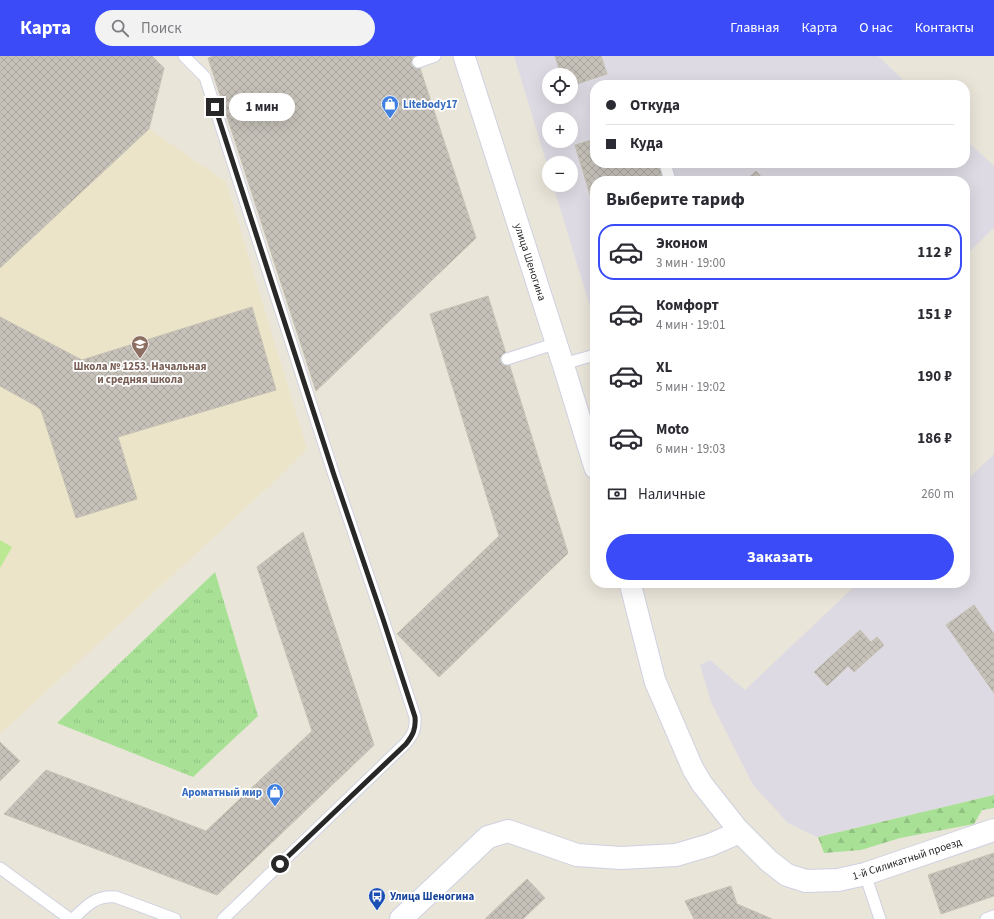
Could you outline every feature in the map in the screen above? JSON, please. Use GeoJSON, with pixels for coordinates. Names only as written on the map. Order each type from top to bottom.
{"type":"FeatureCollection","features":[{"type":"Feature","properties":{"kind":"street","name":"улица Шеногина"},"geometry":{"type":"LineString","coordinates":[[464,56],[557,343],[590,452]]}},
{"type":"Feature","properties":{"kind":"street","name":"1-й Силикатный проезд"},"geometry":{"type":"LineString","coordinates":[[631,588],[655,681],[693,769],[706,790],[740,832],[769,861],[787,875],[806,882],[838,880],[865,874],[994,830]]}},
{"type":"Feature","properties":{"kind":"street"},"geometry":{"type":"LineString","coordinates":[[401,919],[488,837],[508,831],[577,855],[621,858],[676,855],[710,845],[740,832]]}},
{"type":"Feature","properties":{"kind":"lane"},"geometry":{"type":"LineString","coordinates":[[184,56],[205,77],[334,475],[415,717],[416,725],[411,738],[406,744],[223,919]]}},
{"type":"Feature","properties":{"kind":"lane"},"geometry":{"type":"LineString","coordinates":[[418,62],[435,56]]}},
{"type":"Feature","properties":{"kind":"lane"},"geometry":{"type":"LineString","coordinates":[[507,359],[557,343]]}},
{"type":"Feature","properties":{"kind":"lane"},"geometry":{"type":"LineString","coordinates":[[563,364],[590,356]]}},
{"type":"Feature","properties":{"kind":"lane"},"geometry":{"type":"LineString","coordinates":[[0,868],[72,919],[92,900],[108,896],[116,897],[175,919]]}},
{"type":"Feature","properties":{"kind":"lane"},"geometry":{"type":"LineString","coordinates":[[865,874],[880,919]]}},
{"type":"Feature","properties":{"kind":"lane"},"geometry":{"type":"LineString","coordinates":[[986,919],[994,916]]}},
{"type":"Feature","properties":{"kind":"shaded area"},"geometry":{"type":"Polygon","coordinates":[[[514,56],[878,56],[903,80],[590,80],[590,168],[970,168],[970,144],[994,166],[994,228],[970,251],[970,176],[590,176],[590,307],[555,192],[578,192],[578,156],[544,156],[514,56]]]}},
{"type":"Feature","properties":{"kind":"shaded area","name":"Школа № 1253. Начальная и средняя школа"},"geometry":{"type":"Polygon","coordinates":[[[149,129],[226,182],[307,449],[275,481],[0,734],[0,268],[149,129]]]}},
{"type":"Feature","properties":{"kind":"shaded area"},"geometry":{"type":"Polygon","coordinates":[[[994,454],[994,795],[817,837],[788,823],[753,785],[711,702],[700,665],[710,660],[745,690],[853,588],[970,588],[970,477],[994,454]]]}},
{"type":"Feature","properties":{"kind":"green space"},"geometry":{"type":"Polygon","coordinates":[[[0,540],[12,547],[0,568],[0,540]]]}},
{"type":"Feature","properties":{"kind":"green space"},"geometry":{"type":"Polygon","coordinates":[[[215,572],[258,716],[193,777],[57,723],[215,572]]]}},
{"type":"Feature","properties":{"kind":"green space"},"geometry":{"type":"Polygon","coordinates":[[[994,795],[994,808],[982,810],[974,824],[900,838],[861,850],[824,853],[818,837],[994,795]]]}},
{"type":"Feature","properties":{"kind":"building"},"geometry":{"type":"Polygon","coordinates":[[[0,56],[152,56],[164,68],[149,129],[0,268],[0,56]]]}},
{"type":"Feature","properties":{"kind":"building"},"geometry":{"type":"Polygon","coordinates":[[[214,56],[416,56],[476,238],[316,391],[208,58],[214,56]]]}},
{"type":"Feature","properties":{"kind":"building"},"geometry":{"type":"Polygon","coordinates":[[[555,56],[601,56],[607,74],[578,84],[578,68],[559,68],[555,56]]]}},
{"type":"Feature","properties":{"kind":"building"},"geometry":{"type":"Polygon","coordinates":[[[590,140],[590,168],[660,168],[663,176],[590,176],[590,194],[576,148],[578,148],[578,144],[590,140]]]}},
{"type":"Feature","properties":{"kind":"building"},"geometry":{"type":"Polygon","coordinates":[[[756,171],[760,176],[750,176],[756,171]]]}},
{"type":"Feature","properties":{"kind":"building"},"geometry":{"type":"Polygon","coordinates":[[[488,296],[568,553],[439,677],[397,634],[499,536],[430,314],[488,296]]]}},
{"type":"Feature","properties":{"kind":"building"},"geometry":{"type":"Polygon","coordinates":[[[252,307],[276,390],[118,437],[137,499],[76,518],[41,410],[0,386],[0,317],[82,360],[252,307]]]}},
{"type":"Feature","properties":{"kind":"building"},"geometry":{"type":"Polygon","coordinates":[[[303,532],[374,745],[217,895],[4,814],[46,770],[206,831],[312,731],[257,567],[303,532]]]}},
{"type":"Feature","properties":{"kind":"building"},"geometry":{"type":"Polygon","coordinates":[[[974,605],[994,634],[994,693],[946,625],[974,605]]]}},
{"type":"Feature","properties":{"kind":"building"},"geometry":{"type":"Polygon","coordinates":[[[860,630],[871,642],[877,637],[884,645],[854,672],[848,666],[827,686],[814,672],[860,630]]]}},
{"type":"Feature","properties":{"kind":"building"},"geometry":{"type":"Polygon","coordinates":[[[0,742],[20,761],[0,781],[0,742]]]}},
{"type":"Feature","properties":{"kind":"building"},"geometry":{"type":"Polygon","coordinates":[[[994,853],[994,896],[941,914],[928,875],[994,853]]]}},
{"type":"Feature","properties":{"kind":"building"},"geometry":{"type":"Polygon","coordinates":[[[527,879],[545,898],[523,919],[485,919],[527,879]]]}},
{"type":"Feature","properties":{"kind":"building"},"geometry":{"type":"Polygon","coordinates":[[[731,886],[737,904],[772,919],[694,919],[685,901],[731,886]]]}},
{"type":"Feature","properties":{"kind":"place","name":"Litebody17"},"geometry":{"type":"Point","coordinates":[390,119]}},
{"type":"Feature","properties":{"kind":"place","name":"Школа № 1253. Начальная и средняя школа"},"geometry":{"type":"Point","coordinates":[140,359]}},
{"type":"Feature","properties":{"kind":"place","name":"Ароматный мир"},"geometry":{"type":"Point","coordinates":[275,807]}},
{"type":"Feature","properties":{"kind":"place","name":"Улица Шеногина"},"geometry":{"type":"Point","coordinates":[377,911]}},
{"type":"Feature","properties":{"kind":"route"},"geometry":{"type":"LineString","coordinates":[[215,107],[334,475],[415,717],[416,725],[411,738],[406,744],[280,864]]}}]}
